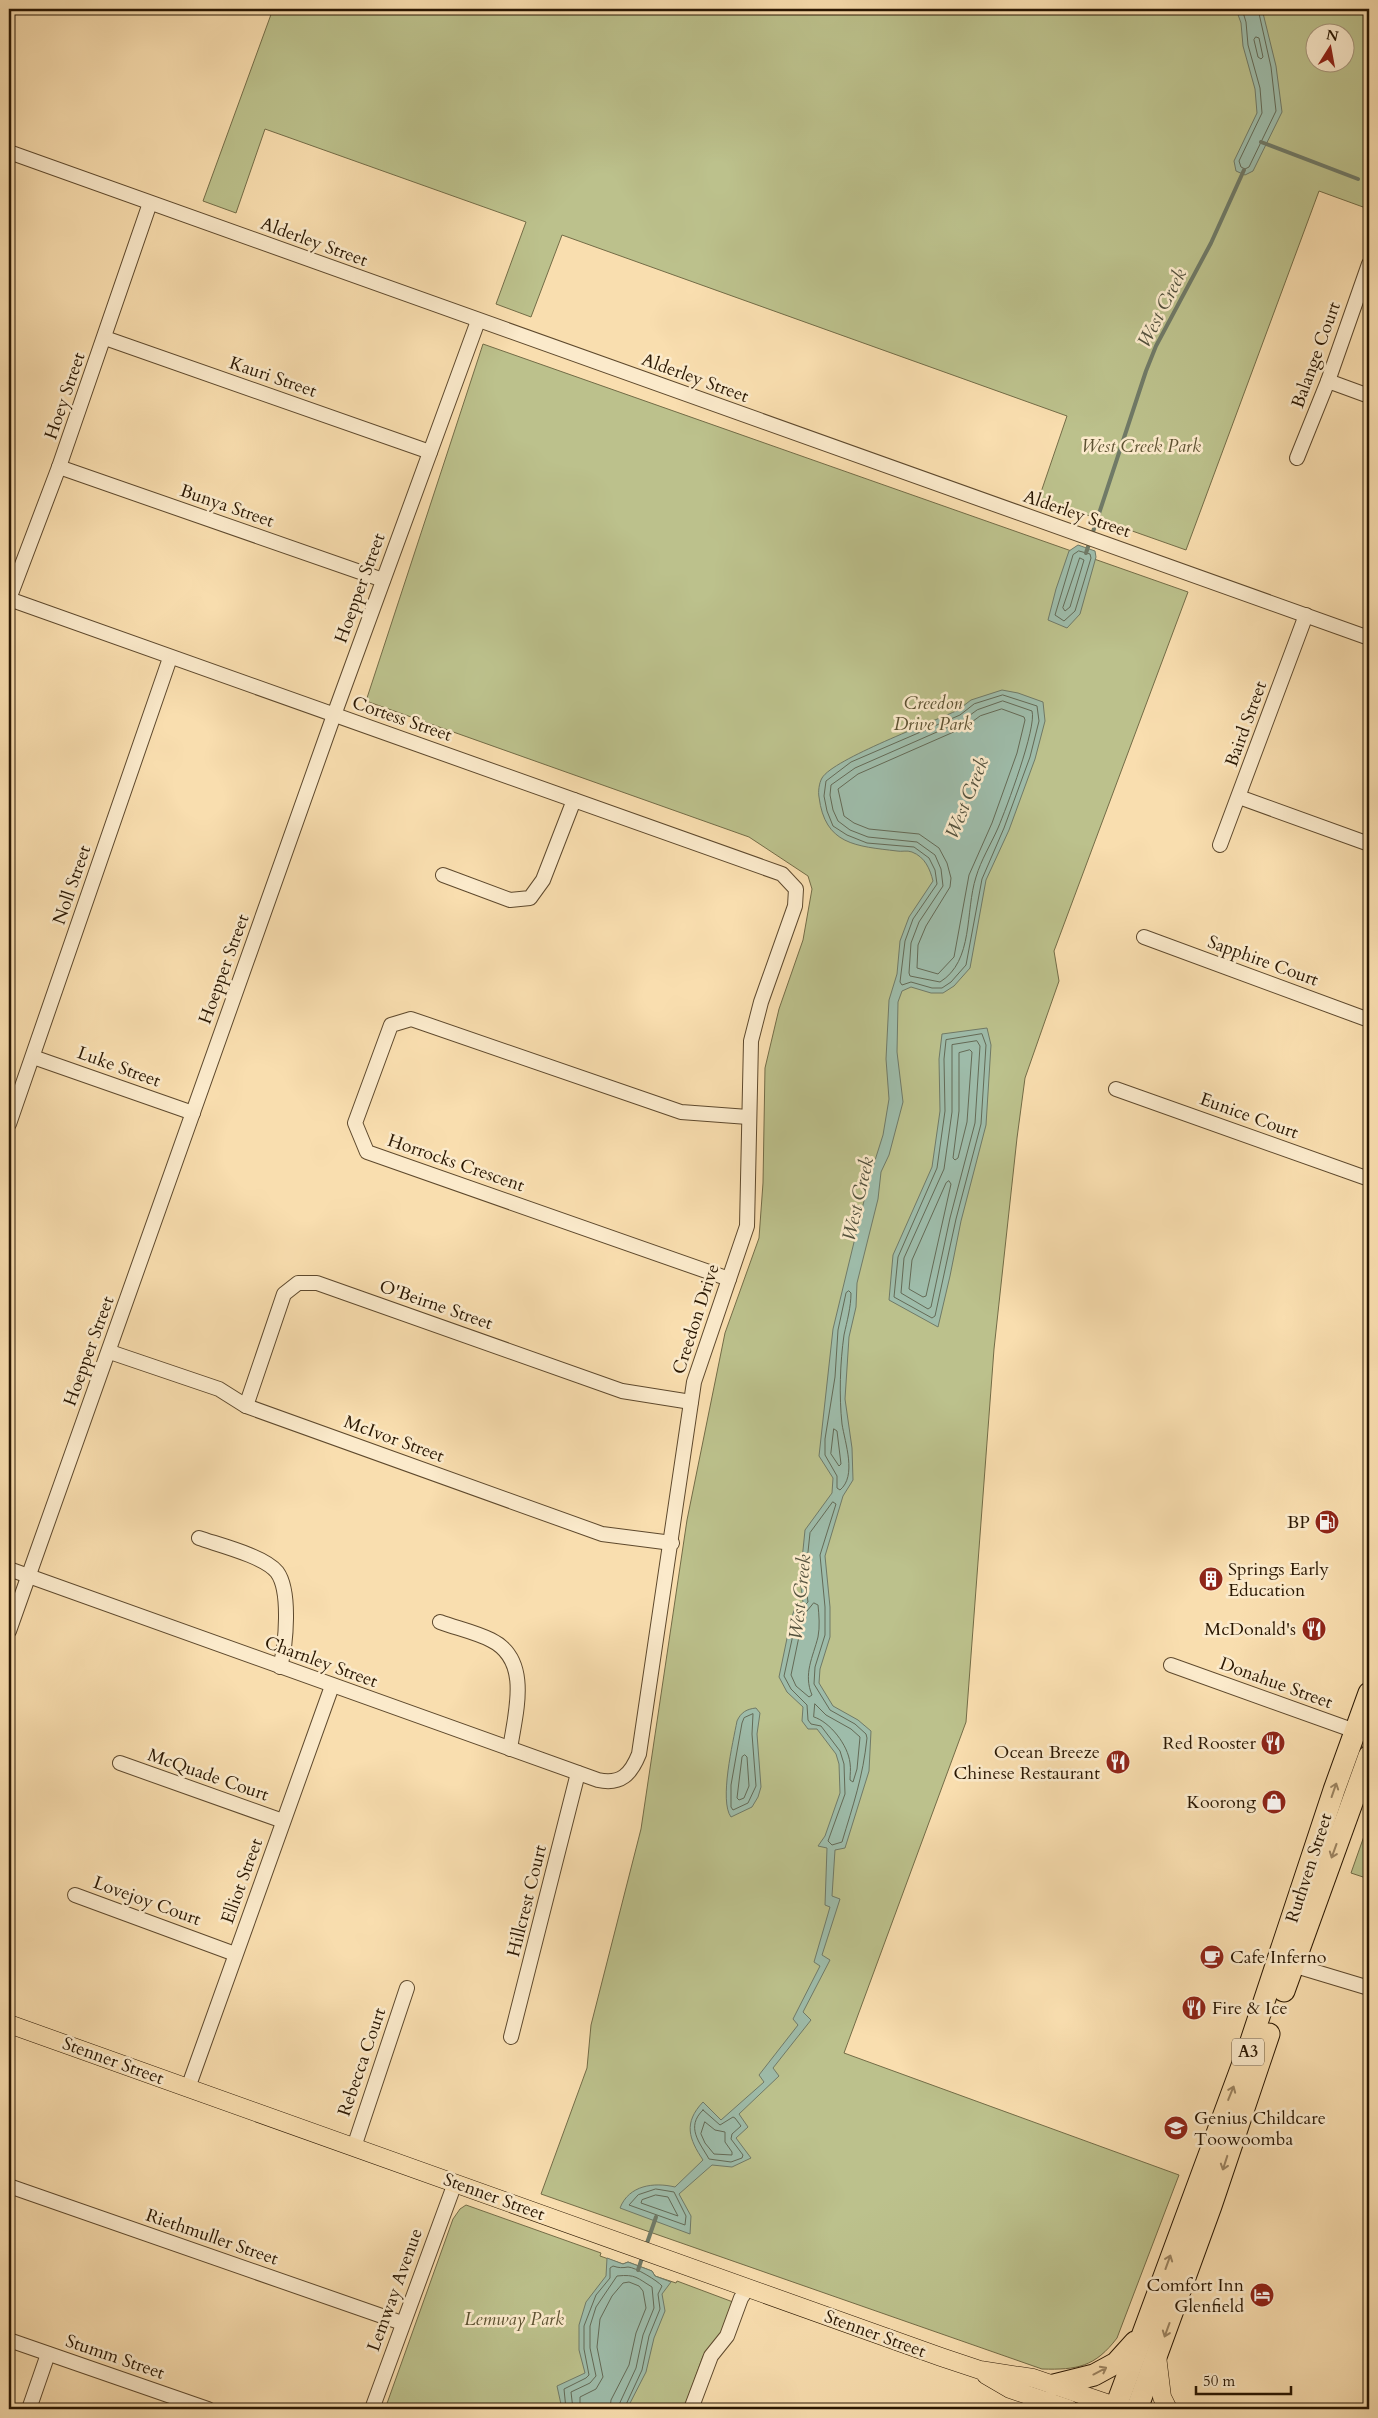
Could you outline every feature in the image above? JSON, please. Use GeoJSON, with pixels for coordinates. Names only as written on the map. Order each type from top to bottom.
{"type":"FeatureCollection","features":[{"type":"Feature","properties":{"kind":"highway","name":"Ruthven Street"},"geometry":{"type":"LineString","coordinates":[[1137,2409],[1211,2206],[1286,1963],[1362,1734],[1369,1693]]}},
{"type":"Feature","properties":{"kind":"highway","name":"Ruthven Street"},"geometry":{"type":"LineString","coordinates":[[1118,2408],[1142,2334],[1249,2047],[1286,1963],[1369,1756]]}},
{"type":"Feature","properties":{"kind":"highway"},"geometry":{"type":"LineString","coordinates":[[1047,2398],[1116,2363],[1142,2334]]}},
{"type":"Feature","properties":{"kind":"main road","name":"Stenner Street"},"geometry":{"type":"LineString","coordinates":[[9,2024],[980,2370],[1033,2378],[1047,2398],[1069,2409]]}},
{"type":"Feature","properties":{"kind":"main road"},"geometry":{"type":"LineString","coordinates":[[1157,2356],[1162,2397],[1168,2409]]}},
{"type":"Feature","properties":{"kind":"main road","name":"Stenner Street"},"geometry":{"type":"LineString","coordinates":[[1047,2398],[1118,2408]]}},
{"type":"Feature","properties":{"kind":"street","name":"Alderley Street"},"geometry":{"type":"LineString","coordinates":[[9,152],[1369,638]]}},
{"type":"Feature","properties":{"kind":"street","name":"Hoey Street"},"geometry":{"type":"LineString","coordinates":[[9,599],[105,338],[150,203]]}},
{"type":"Feature","properties":{"kind":"street","name":"Balange Court"},"geometry":{"type":"LineString","coordinates":[[1296,458],[1328,381],[1369,264]]}},
{"type":"Feature","properties":{"kind":"street","name":"Hoepper Street"},"geometry":{"type":"LineString","coordinates":[[9,1631],[110,1352],[334,715],[478,321]]}},
{"type":"Feature","properties":{"kind":"street","name":"Kauri Street"},"geometry":{"type":"LineString","coordinates":[[105,338],[430,452]]}},
{"type":"Feature","properties":{"kind":"street"},"geometry":{"type":"LineString","coordinates":[[1328,381],[1369,396]]}},
{"type":"Feature","properties":{"kind":"street","name":"Bunya Street"},"geometry":{"type":"LineString","coordinates":[[59,467],[383,580]]}},
{"type":"Feature","properties":{"kind":"street","name":"Cortess Street"},"geometry":{"type":"LineString","coordinates":[[9,599],[170,658],[782,874]]}},
{"type":"Feature","properties":{"kind":"street","name":"Baird Street"},"geometry":{"type":"LineString","coordinates":[[1220,845],[1306,615]]}},
{"type":"Feature","properties":{"kind":"street","name":"Noll Street"},"geometry":{"type":"LineString","coordinates":[[9,1124],[170,658]]}},
{"type":"Feature","properties":{"kind":"street"},"geometry":{"type":"LineString","coordinates":[[1239,797],[1369,844]]}},
{"type":"Feature","properties":{"kind":"street"},"geometry":{"type":"LineString","coordinates":[[443,875],[510,900],[530,898],[543,880],[574,800]]}},
{"type":"Feature","properties":{"kind":"street","name":"Creedon Drive"},"geometry":{"type":"LineString","coordinates":[[622,1780],[633,1769],[639,1754],[672,1543],[694,1382],[747,1226],[751,1042],[761,1002],[795,906],[796,889],[782,874]]}},
{"type":"Feature","properties":{"kind":"street","name":"Sapphire Court"},"geometry":{"type":"LineString","coordinates":[[1144,937],[1369,1020]]}},
{"type":"Feature","properties":{"kind":"street","name":"Horrocks Crescent"},"geometry":{"type":"LineString","coordinates":[[729,1279],[367,1152],[355,1123],[391,1025],[411,1019],[681,1112],[748,1117]]}},
{"type":"Feature","properties":{"kind":"street","name":"Luke Street"},"geometry":{"type":"LineString","coordinates":[[33,1056],[193,1114]]}},
{"type":"Feature","properties":{"kind":"street","name":"Eunice Court"},"geometry":{"type":"LineString","coordinates":[[1116,1089],[1369,1179]]}},
{"type":"Feature","properties":{"kind":"street","name":"O'Beirne Street"},"geometry":{"type":"LineString","coordinates":[[246,1406],[284,1294],[298,1283],[317,1283],[622,1391],[691,1402]]}},
{"type":"Feature","properties":{"kind":"street","name":"McIvor Street"},"geometry":{"type":"LineString","coordinates":[[110,1352],[220,1389],[246,1406],[602,1534],[672,1543]]}},
{"type":"Feature","properties":{"kind":"street"},"geometry":{"type":"LineString","coordinates":[[199,1538],[263,1561],[277,1572],[283,1586],[286,1629],[286,1646],[280,1667]]}},
{"type":"Feature","properties":{"kind":"street","name":"Charnley Street"},"geometry":{"type":"LineString","coordinates":[[9,1569],[578,1773],[608,1782],[622,1780]]}},
{"type":"Feature","properties":{"kind":"street"},"geometry":{"type":"LineString","coordinates":[[440,1622],[492,1640],[513,1659],[518,1682],[510,1749]]}},
{"type":"Feature","properties":{"kind":"street","name":"Donahue Street"},"geometry":{"type":"LineString","coordinates":[[1171,1665],[1362,1734]]}},
{"type":"Feature","properties":{"kind":"street","name":"Elliot Street"},"geometry":{"type":"LineString","coordinates":[[188,2088],[332,1686]]}},
{"type":"Feature","properties":{"kind":"street","name":"McQuade Court"},"geometry":{"type":"LineString","coordinates":[[120,1763],[284,1821]]}},
{"type":"Feature","properties":{"kind":"street","name":"Hillcrest Court"},"geometry":{"type":"LineString","coordinates":[[511,2038],[578,1773]]}},
{"type":"Feature","properties":{"kind":"street","name":"Lovejoy Court"},"geometry":{"type":"LineString","coordinates":[[75,1895],[235,1954]]}},
{"type":"Feature","properties":{"kind":"street"},"geometry":{"type":"LineString","coordinates":[[1286,1963],[1369,1988]]}},
{"type":"Feature","properties":{"kind":"street","name":"Rebecca Court"},"geometry":{"type":"LineString","coordinates":[[354,2147],[407,1988]]}},
{"type":"Feature","properties":{"kind":"street","name":"Lemway Avenue"},"geometry":{"type":"LineString","coordinates":[[372,2409],[402,2323],[456,2183]]}},
{"type":"Feature","properties":{"kind":"street","name":"Riethmuller Street"},"geometry":{"type":"LineString","coordinates":[[9,2186],[402,2323]]}},
{"type":"Feature","properties":{"kind":"street"},"geometry":{"type":"LineString","coordinates":[[691,2409],[711,2356],[737,2328],[748,2300],[748,2288]]}},
{"type":"Feature","properties":{"kind":"street","name":"Stumm Street"},"geometry":{"type":"LineString","coordinates":[[9,2340],[168,2402],[208,2409]]}},
{"type":"Feature","properties":{"kind":"street"},"geometry":{"type":"LineString","coordinates":[[29,2409],[48,2354]]}},
{"type":"Feature","properties":{"kind":"green space","name":"West Creek Park"},"geometry":{"type":"Polygon","coordinates":[[[273,9],[1369,9],[1369,189],[1363,207],[1319,191],[1186,550],[1039,498],[1067,416],[562,235],[531,317],[496,304],[526,222],[265,129],[236,213],[203,201],[273,9]]]}},
{"type":"Feature","properties":{"kind":"green space","name":"Creedon Drive Park"},"geometry":{"type":"Polygon","coordinates":[[[483,344],[1188,592],[1054,951],[1059,981],[1025,1078],[1017,1138],[994,1349],[966,1722],[844,2053],[1179,2175],[1117,2338],[1101,2355],[1084,2365],[1065,2369],[1042,2369],[541,2194],[587,2068],[591,2025],[641,1829],[687,1520],[725,1333],[759,1238],[763,1183],[765,1068],[779,1009],[803,940],[812,889],[808,876],[749,837],[366,701],[483,344]]]}},
{"type":"Feature","properties":{"kind":"green space"},"geometry":{"type":"Polygon","coordinates":[[[1369,1822],[1369,1879],[1351,1873],[1369,1822]]]}},
{"type":"Feature","properties":{"kind":"green space","name":"Lemway Park"},"geometry":{"type":"Polygon","coordinates":[[[466,2205],[601,2253],[600,2256],[623,2264],[628,2262],[652,2271],[655,2276],[676,2283],[677,2281],[733,2302],[726,2326],[703,2356],[684,2409],[385,2409],[453,2219],[460,2209],[466,2205]]]}},
{"type":"Feature","properties":{"kind":"water"},"geometry":{"type":"Polygon","coordinates":[[[1236,9],[1262,9],[1276,66],[1282,112],[1253,171],[1245,175],[1236,171],[1234,161],[1257,113],[1255,89],[1243,46],[1241,23],[1236,9]]]}},
{"type":"Feature","properties":{"kind":"water"},"geometry":{"type":"Polygon","coordinates":[[[1078,545],[1095,551],[1096,557],[1080,614],[1067,628],[1048,620],[1069,551],[1078,545]]]}},
{"type":"Feature","properties":{"kind":"water"},"geometry":{"type":"Polygon","coordinates":[[[1002,690],[1018,693],[1043,702],[1045,721],[1035,759],[1009,830],[986,880],[970,968],[954,986],[943,993],[931,993],[911,987],[902,991],[898,1002],[897,1052],[903,1102],[889,1155],[881,1172],[878,1199],[857,1283],[856,1307],[849,1337],[845,1399],[852,1448],[853,1480],[843,1496],[825,1556],[830,1607],[830,1637],[820,1669],[819,1683],[833,1706],[858,1720],[871,1731],[869,1771],[845,1848],[835,1850],[832,1896],[840,1899],[822,1955],[830,1960],[803,2012],[811,2020],[773,2068],[779,2076],[739,2114],[748,2127],[736,2138],[751,2158],[732,2167],[712,2165],[679,2194],[691,2216],[690,2234],[620,2208],[629,2194],[643,2187],[659,2185],[675,2187],[703,2160],[694,2145],[690,2131],[693,2117],[697,2110],[703,2102],[721,2120],[764,2082],[759,2075],[798,2025],[793,2019],[820,1966],[814,1962],[830,1907],[825,1905],[827,1848],[818,1846],[825,1836],[840,1793],[839,1764],[836,1754],[817,1729],[808,1729],[802,1721],[803,1707],[787,1692],[779,1677],[791,1619],[795,1608],[803,1602],[800,1580],[805,1530],[832,1493],[833,1478],[819,1456],[833,1329],[870,1176],[883,1135],[889,1099],[886,1059],[889,1000],[897,974],[900,941],[909,917],[933,881],[926,864],[917,854],[908,851],[868,847],[845,840],[836,834],[828,825],[822,813],[819,785],[822,778],[830,770],[863,751],[958,710],[971,700],[1002,690]]]}},
{"type":"Feature","properties":{"kind":"water"},"geometry":{"type":"Polygon","coordinates":[[[987,1028],[991,1045],[986,1125],[961,1221],[938,1327],[889,1300],[893,1255],[932,1167],[940,1111],[939,1059],[942,1034],[987,1028]]]}},
{"type":"Feature","properties":{"kind":"water"},"geometry":{"type":"Polygon","coordinates":[[[756,1708],[760,1713],[757,1734],[761,1787],[752,1807],[731,1817],[726,1798],[730,1756],[737,1721],[740,1715],[756,1708]]]}},
{"type":"Feature","properties":{"kind":"water"},"geometry":{"type":"Polygon","coordinates":[[[607,2258],[623,2264],[628,2262],[652,2271],[655,2276],[671,2282],[662,2294],[665,2311],[654,2338],[646,2372],[627,2409],[562,2409],[557,2386],[585,2373],[579,2350],[579,2325],[586,2302],[606,2276],[607,2258]]]}},
{"type":"Feature","properties":{"kind":"waterway"},"geometry":{"type":"LineString","coordinates":[[1261,142],[1358,179]]}},
{"type":"Feature","properties":{"kind":"waterway","name":"West Creek"},"geometry":{"type":"LineString","coordinates":[[1086,553],[1156,346],[1211,243],[1244,170]]}},
{"type":"Feature","properties":{"kind":"waterway","name":"West Creek"},"geometry":{"type":"LineString","coordinates":[[646,2246],[656,2217]]}},
{"type":"Feature","properties":{"kind":"waterway","name":"West Creek"},"geometry":{"type":"LineString","coordinates":[[638,2270],[643,2255]]}},
{"type":"Feature","properties":{"kind":"place","name":"BP"},"geometry":{"type":"Point","coordinates":[1327,1522]}},
{"type":"Feature","properties":{"kind":"place","name":"Springs Early Education"},"geometry":{"type":"Point","coordinates":[1211,1579]}},
{"type":"Feature","properties":{"kind":"place","name":"McDonald's"},"geometry":{"type":"Point","coordinates":[1314,1629]}},
{"type":"Feature","properties":{"kind":"place","name":"Red Rooster"},"geometry":{"type":"Point","coordinates":[1273,1743]}},
{"type":"Feature","properties":{"kind":"place","name":"Ocean Breeze Chinese Restaurant"},"geometry":{"type":"Point","coordinates":[1118,1762]}},
{"type":"Feature","properties":{"kind":"place","name":"Koorong"},"geometry":{"type":"Point","coordinates":[1274,1802]}},
{"type":"Feature","properties":{"kind":"place","name":"Cafe Inferno"},"geometry":{"type":"Point","coordinates":[1212,1957]}},
{"type":"Feature","properties":{"kind":"place","name":"Fire & Ice"},"geometry":{"type":"Point","coordinates":[1194,2008]}},
{"type":"Feature","properties":{"kind":"place","name":"Genius Childcare Toowoomba"},"geometry":{"type":"Point","coordinates":[1176,2128]}},
{"type":"Feature","properties":{"kind":"place","name":"Comfort Inn Glenfield"},"geometry":{"type":"Point","coordinates":[1262,2295]}}]}
